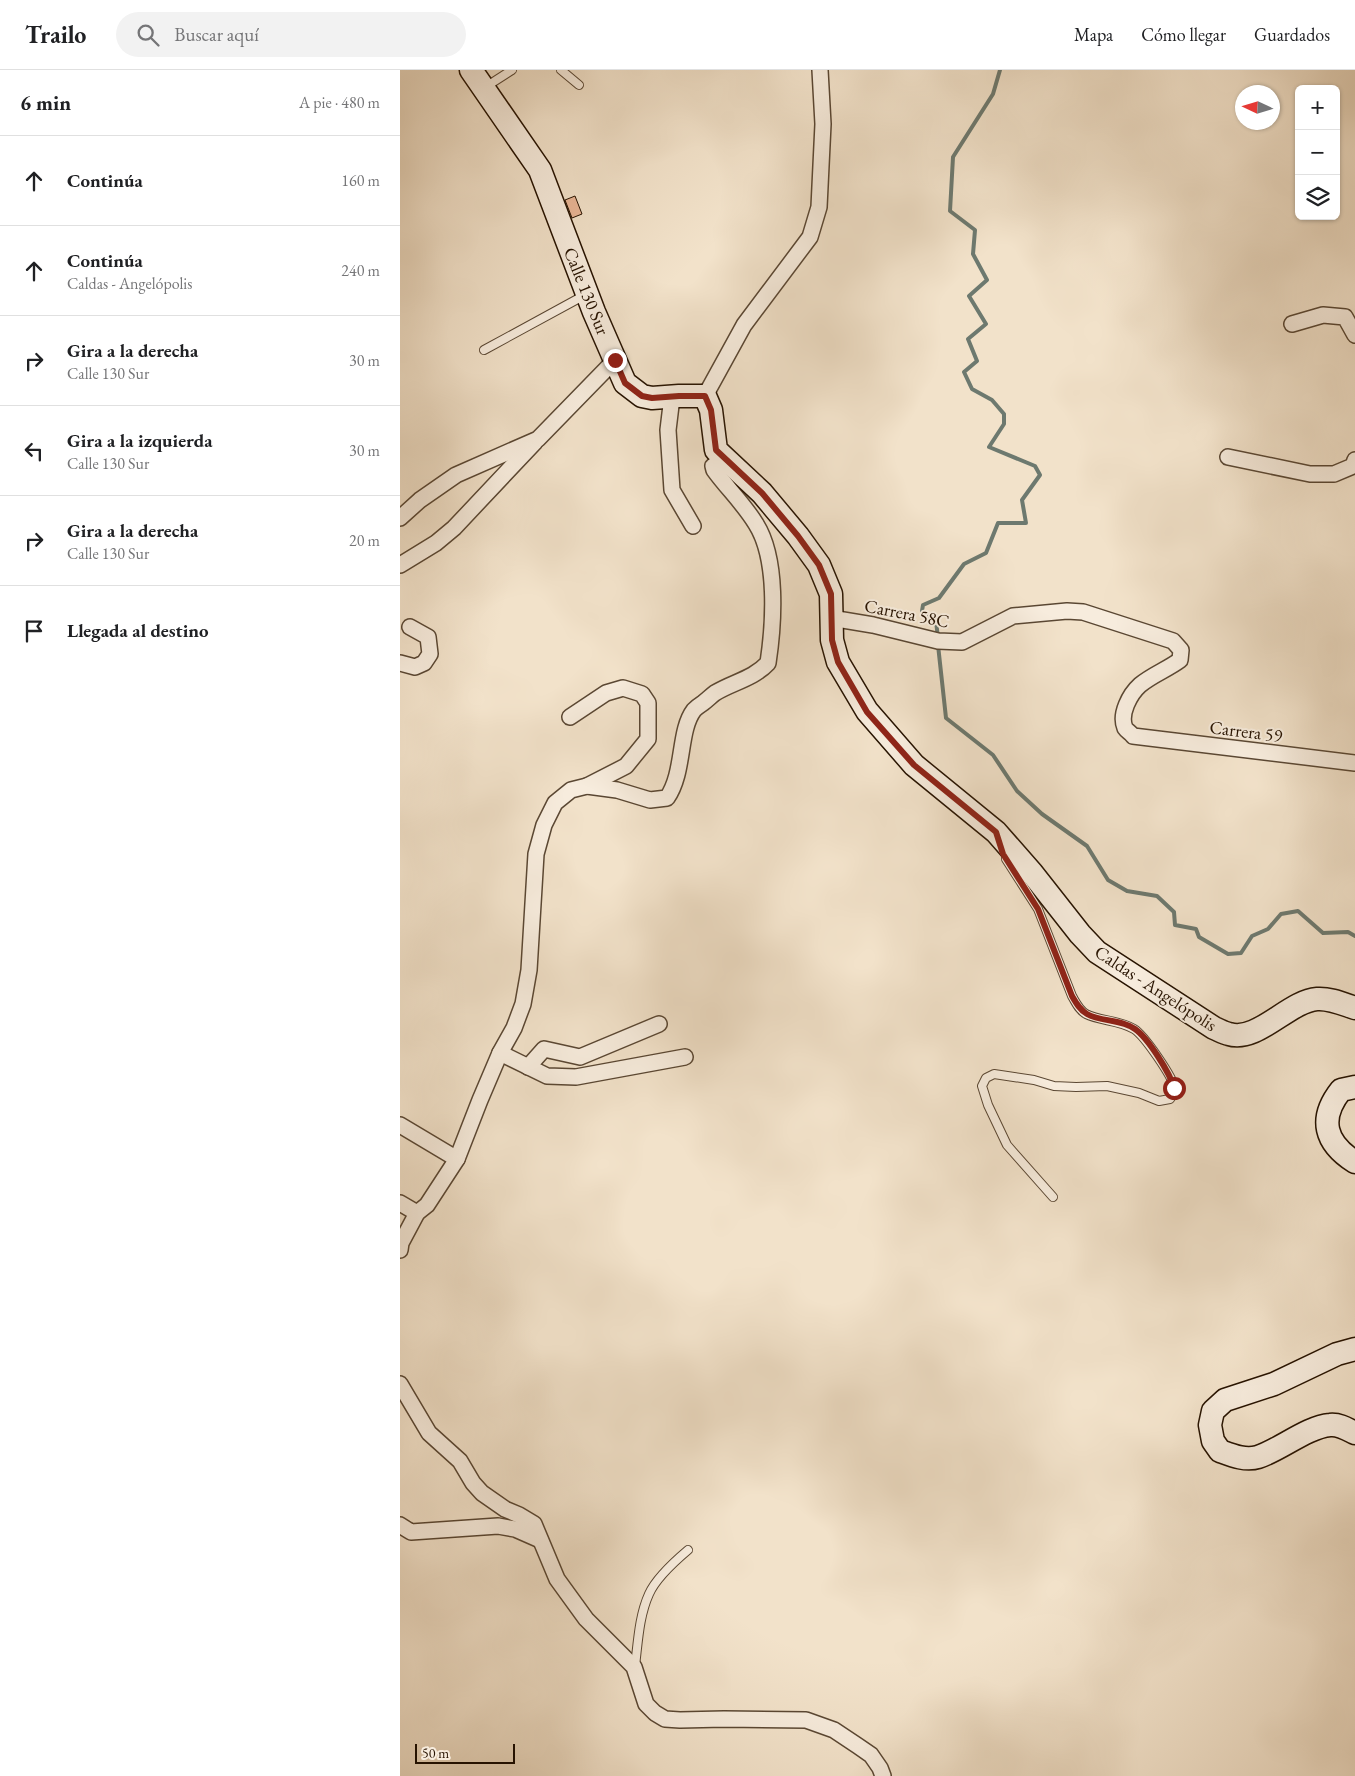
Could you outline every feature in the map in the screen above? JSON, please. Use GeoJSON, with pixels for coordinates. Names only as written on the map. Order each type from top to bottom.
{"type":"FeatureCollection","features":[{"type":"Feature","properties":{"kind":"street","name":"Calle 130 Sur"},"geometry":{"type":"LineString","coordinates":[[471,70],[540,170],[586,294],[625,383],[642,396],[652,398],[705,396]]}},
{"type":"Feature","properties":{"kind":"street"},"geometry":{"type":"LineString","coordinates":[[588,786],[618,790],[650,800],[667,798],[673,790],[680,770],[686,726],[694,710],[715,693],[748,679],[768,663],[773,594],[767,549],[757,524],[714,470],[713,466],[715,463],[724,458],[715,447],[711,410],[705,396],[744,324],[810,237],[819,207],[823,124],[820,70]]}},
{"type":"Feature","properties":{"kind":"street"},"geometry":{"type":"LineString","coordinates":[[1292,324],[1323,315],[1345,317],[1355,335]]}},
{"type":"Feature","properties":{"kind":"street"},"geometry":{"type":"LineString","coordinates":[[400,565],[436,543],[454,528],[615,360]]}},
{"type":"Feature","properties":{"kind":"street"},"geometry":{"type":"LineString","coordinates":[[672,397],[668,430],[672,490],[693,526]]}},
{"type":"Feature","properties":{"kind":"street"},"geometry":{"type":"LineString","coordinates":[[400,518],[420,500],[456,475],[538,439]]}},
{"type":"Feature","properties":{"kind":"street"},"geometry":{"type":"LineString","coordinates":[[1228,457],[1310,474],[1334,474],[1353,466],[1355,460]]}},
{"type":"Feature","properties":{"kind":"street","name":"Caldas - Angelópolis"},"geometry":{"type":"LineString","coordinates":[[724,458],[762,493],[798,536],[819,565],[831,594],[832,640],[838,662],[867,712],[914,765],[996,832],[1097,952],[1214,1028],[1230,1035],[1250,1033],[1305,1001],[1318,998],[1355,1008]]}},
{"type":"Feature","properties":{"kind":"street","name":"Carrera 58C"},"geometry":{"type":"LineString","coordinates":[[831,618],[873,625],[938,641],[962,642],[1013,616],[1067,611],[1083,612],[1174,642],[1181,650],[1180,660],[1140,685],[1125,710],[1126,729],[1134,736]]}},
{"type":"Feature","properties":{"kind":"street"},"geometry":{"type":"LineString","coordinates":[[400,663],[415,668],[424,663],[430,654],[428,637],[410,627]]}},
{"type":"Feature","properties":{"kind":"street"},"geometry":{"type":"LineString","coordinates":[[400,1250],[401,1243],[417,1213],[427,1205],[457,1159],[500,1053],[514,1028],[523,1004],[529,970],[536,854],[544,825],[555,803],[560,798],[570,790],[588,786],[626,766],[648,739],[648,703],[642,694],[624,688],[606,693],[570,717]]}},
{"type":"Feature","properties":{"kind":"street","name":"Carrera 59"},"geometry":{"type":"LineString","coordinates":[[1134,736],[1355,763]]}},
{"type":"Feature","properties":{"kind":"street"},"geometry":{"type":"LineString","coordinates":[[528,1068],[544,1049],[547,1048],[563,1054],[580,1057],[659,1024]]}},
{"type":"Feature","properties":{"kind":"street"},"geometry":{"type":"LineString","coordinates":[[500,1053],[547,1076],[576,1077],[685,1057]]}},
{"type":"Feature","properties":{"kind":"street"},"geometry":{"type":"LineString","coordinates":[[1355,1087],[1340,1090],[1331,1102],[1327,1120],[1329,1136],[1346,1157],[1355,1162]]}},
{"type":"Feature","properties":{"kind":"street"},"geometry":{"type":"LineString","coordinates":[[400,1125],[457,1159]]}},
{"type":"Feature","properties":{"kind":"street"},"geometry":{"type":"LineString","coordinates":[[400,1203],[417,1213]]}},
{"type":"Feature","properties":{"kind":"street"},"geometry":{"type":"LineString","coordinates":[[1355,1349],[1337,1354],[1274,1384],[1243,1392],[1225,1400],[1214,1411],[1210,1425],[1213,1441],[1220,1451],[1243,1458],[1257,1457],[1316,1429],[1330,1425],[1345,1427],[1355,1434]]}},
{"type":"Feature","properties":{"kind":"street"},"geometry":{"type":"LineString","coordinates":[[400,1384],[429,1433],[460,1461],[482,1494],[534,1524],[556,1579],[586,1619],[634,1667],[646,1704],[655,1713],[665,1719],[806,1720],[834,1730],[871,1755],[883,1776]]}},
{"type":"Feature","properties":{"kind":"street"},"geometry":{"type":"LineString","coordinates":[[400,1525],[411,1532],[498,1526],[515,1529],[540,1540]]}},
{"type":"Feature","properties":{"kind":"lane"},"geometry":{"type":"LineString","coordinates":[[483,88],[512,70]]}},
{"type":"Feature","properties":{"kind":"lane"},"geometry":{"type":"LineString","coordinates":[[561,70],[579,85]]}},
{"type":"Feature","properties":{"kind":"lane"},"geometry":{"type":"LineString","coordinates":[[484,350],[586,294]]}},
{"type":"Feature","properties":{"kind":"lane"},"geometry":{"type":"LineString","coordinates":[[996,832],[1003,854],[1038,909],[1072,996],[1079,1007],[1087,1014],[1118,1022],[1135,1029],[1172,1078],[1175,1092],[1170,1099],[1160,1101],[1139,1093],[1107,1086],[1054,1086],[1034,1080],[994,1074],[986,1078],[982,1086],[988,1105],[1007,1146],[1053,1197]]}},
{"type":"Feature","properties":{"kind":"lane"},"geometry":{"type":"LineString","coordinates":[[634,1667],[639,1628],[649,1592],[670,1565],[688,1550]]}},
{"type":"Feature","properties":{"kind":"building"},"geometry":{"type":"Polygon","coordinates":[[[575,196],[582,214],[572,218],[565,200],[575,196]]]}},
{"type":"Feature","properties":{"kind":"waterway"},"geometry":{"type":"LineString","coordinates":[[938,638],[936,621],[922,611],[923,605],[939,598],[964,564],[986,553],[998,523],[1026,523],[1022,500],[1040,475],[1035,466],[989,447],[1004,424],[1004,414],[992,400],[972,389],[964,372],[977,361],[968,339],[986,324],[969,296],[987,280],[973,254],[975,230],[950,211],[953,157],[993,94],[1000,70]]}},
{"type":"Feature","properties":{"kind":"waterway"},"geometry":{"type":"LineString","coordinates":[[938,645],[946,718],[993,755],[1017,791],[1042,814],[1087,846],[1108,880],[1127,891],[1157,896],[1174,912],[1175,925],[1196,929],[1199,937],[1228,954],[1241,953],[1252,936],[1268,929],[1281,914],[1298,911],[1323,933],[1348,932],[1355,936]]}},
{"type":"Feature","properties":{"kind":"route"},"geometry":{"type":"LineString","coordinates":[[615,360],[625,383],[642,396],[652,398],[705,396],[711,410],[716,450],[762,493],[798,536],[819,565],[831,594],[832,640],[838,662],[867,712],[914,765],[996,832],[1003,854],[1038,909],[1072,996],[1079,1007],[1087,1014],[1118,1022],[1135,1029],[1149,1045],[1172,1078],[1174,1088]]}}]}
